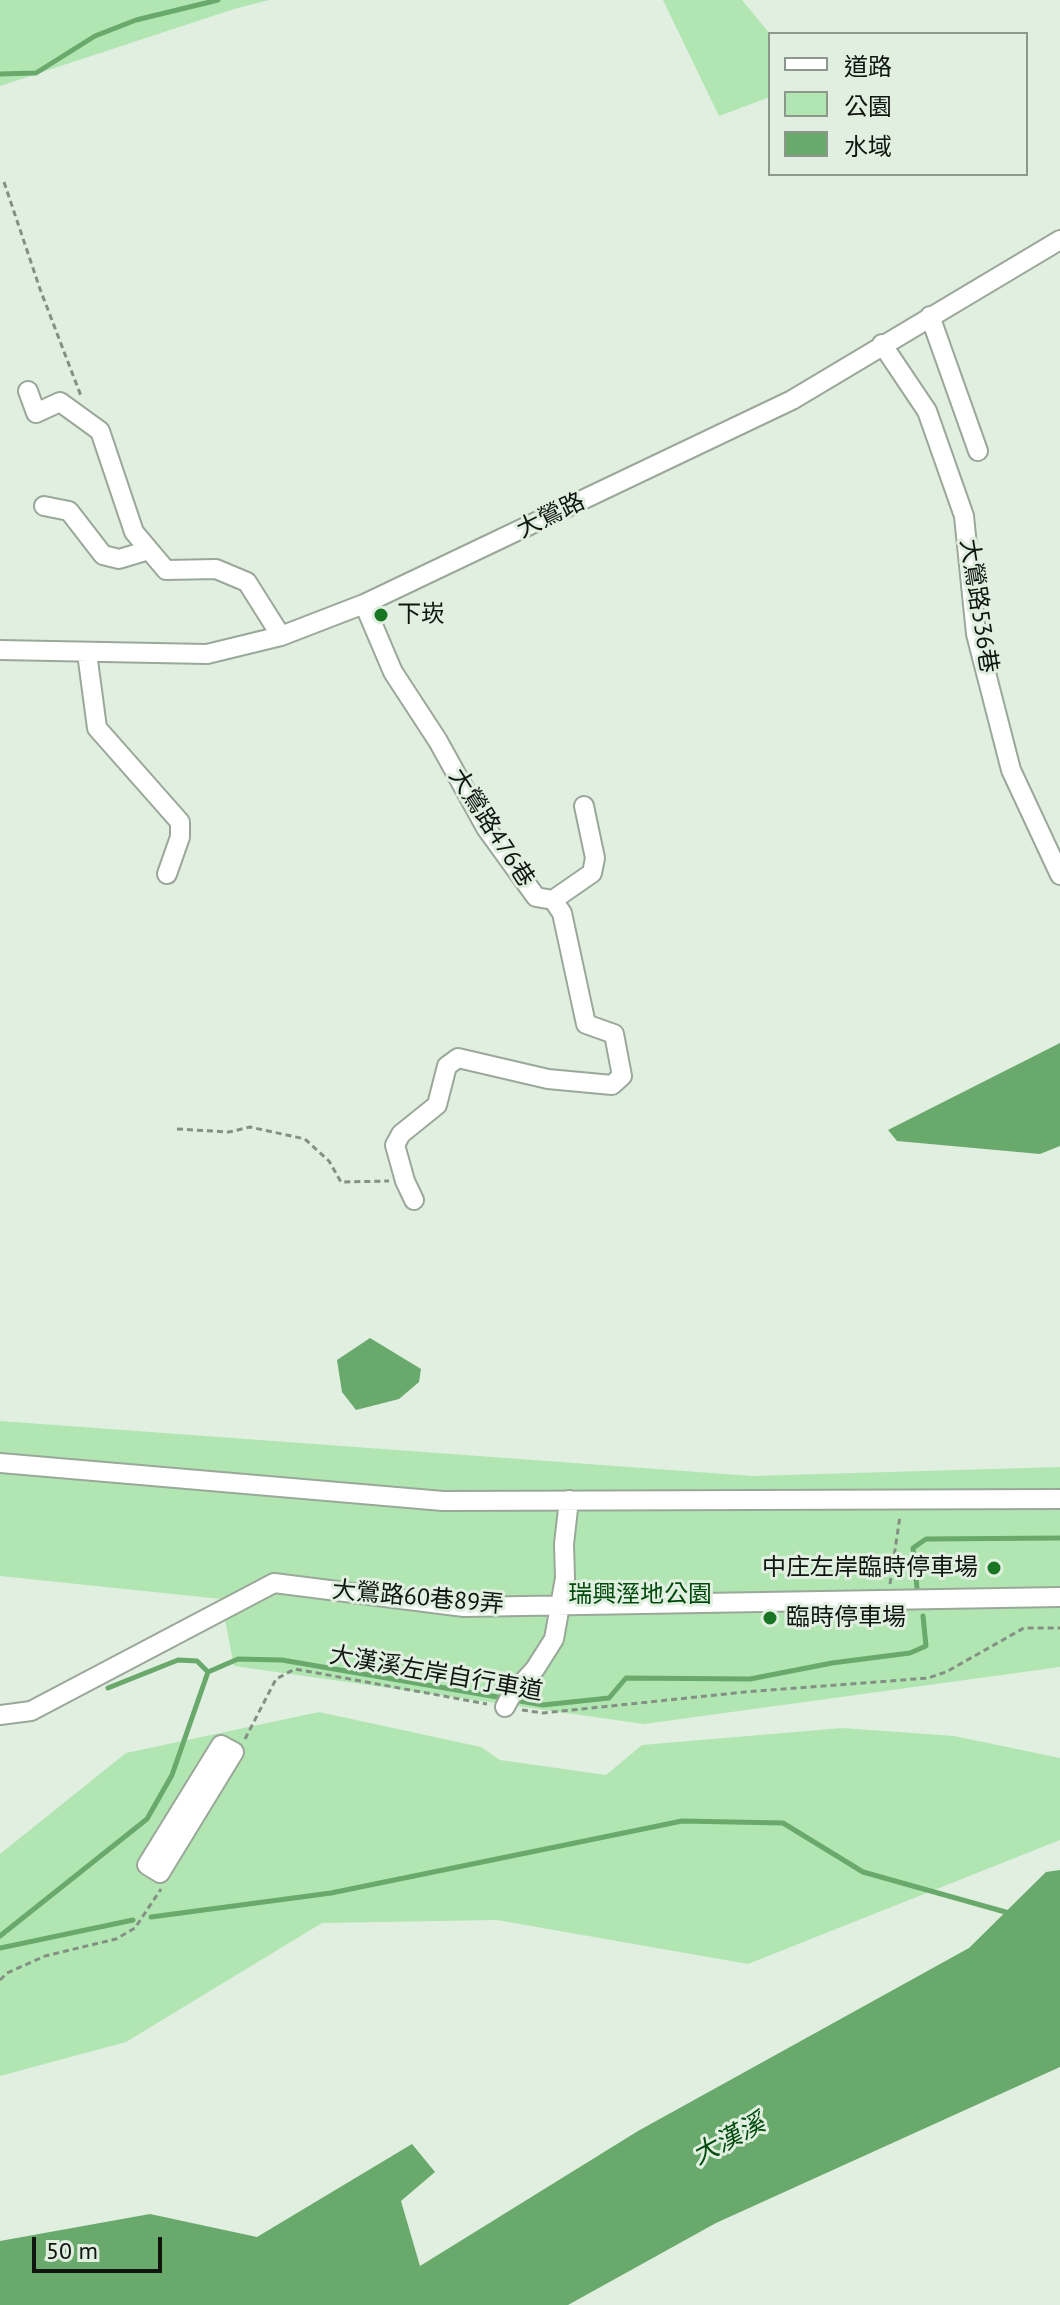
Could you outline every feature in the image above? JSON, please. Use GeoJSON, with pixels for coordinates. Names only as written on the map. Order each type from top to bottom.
{"type":"FeatureCollection","features":[{"type":"Feature","properties":{"kind":"street","name":"大鶯路"},"geometry":{"type":"LineString","coordinates":[[0,650],[207,654],[281,636],[364,604],[792,400],[1060,240]]}},
{"type":"Feature","properties":{"kind":"street"},"geometry":{"type":"LineString","coordinates":[[930,316],[978,451]]}},
{"type":"Feature","properties":{"kind":"street","name":"大鶯路536巷"},"geometry":{"type":"LineString","coordinates":[[882,344],[927,411],[964,516],[976,634],[1011,770],[1060,875]]}},
{"type":"Feature","properties":{"kind":"street"},"geometry":{"type":"LineString","coordinates":[[28,391],[36,413],[60,402],[100,431],[134,532],[166,570],[216,569],[247,582],[281,636]]}},
{"type":"Feature","properties":{"kind":"street"},"geometry":{"type":"LineString","coordinates":[[44,506],[69,511],[103,555],[119,559],[149,550]]}},
{"type":"Feature","properties":{"kind":"street","name":"大鶯路476巷"},"geometry":{"type":"LineString","coordinates":[[364,604],[393,672],[438,741],[486,828],[536,897],[553,900],[562,913],[586,1024],[614,1034],[622,1076],[612,1085],[548,1079],[458,1058],[447,1066],[437,1105],[401,1134],[395,1145],[414,1200]]}},
{"type":"Feature","properties":{"kind":"street"},"geometry":{"type":"LineString","coordinates":[[87,653],[97,728],[180,822],[180,837],[167,874]]}},
{"type":"Feature","properties":{"kind":"street"},"geometry":{"type":"LineString","coordinates":[[553,900],[592,873],[595,858],[584,806]]}},
{"type":"Feature","properties":{"kind":"street"},"geometry":{"type":"LineString","coordinates":[[0,1463],[443,1501],[1060,1499]]}},
{"type":"Feature","properties":{"kind":"street"},"geometry":{"type":"LineString","coordinates":[[505,1707],[554,1639],[565,1578],[564,1544],[569,1500]]}},
{"type":"Feature","properties":{"kind":"street","name":"大鶯路60巷89弄"},"geometry":{"type":"LineString","coordinates":[[0,1715],[31,1711],[274,1583],[464,1607],[1060,1597]]}},
{"type":"Feature","properties":{"kind":"street"},"geometry":{"type":"LineString","coordinates":[[221,1745],[234,1752],[161,1879],[147,1865],[221,1745]]}},
{"type":"Feature","properties":{"kind":"path"},"geometry":{"type":"LineString","coordinates":[[4,182],[40,289],[86,408],[100,431]]}},
{"type":"Feature","properties":{"kind":"path"},"geometry":{"type":"LineString","coordinates":[[177,1129],[229,1132],[250,1127],[305,1139],[329,1161],[341,1182],[405,1181]]}},
{"type":"Feature","properties":{"kind":"path"},"geometry":{"type":"LineString","coordinates":[[888,1599],[903,1500]]}},
{"type":"Feature","properties":{"kind":"path","name":"大漢溪左岸自行車道"},"geometry":{"type":"LineString","coordinates":[[242,1744],[276,1679],[295,1669],[543,1713],[745,1692],[928,1678],[946,1672],[1024,1628],[1060,1628]]}},
{"type":"Feature","properties":{"kind":"path"},"geometry":{"type":"LineString","coordinates":[[0,1980],[7,1973],[45,1956],[116,1939],[135,1928],[161,1879]]}},
{"type":"Feature","properties":{"kind":"green space"},"geometry":{"type":"Polygon","coordinates":[[[0,0],[269,0],[0,86],[0,0]]]}},
{"type":"Feature","properties":{"kind":"green space"},"geometry":{"type":"Polygon","coordinates":[[[663,0],[742,0],[768,32],[768,98],[719,116],[663,0]]]}},
{"type":"Feature","properties":{"kind":"green space","name":"瑞興溼地公園"},"geometry":{"type":"Polygon","coordinates":[[[0,1421],[752,1476],[1060,1467],[1060,1667],[644,1724],[234,1666],[221,1599],[0,1576],[0,1421]]]}},
{"type":"Feature","properties":{"kind":"green space"},"geometry":{"type":"Polygon","coordinates":[[[319,1712],[481,1747],[500,1760],[606,1775],[642,1745],[842,1728],[954,1736],[1060,1758],[1060,1840],[748,1964],[497,1920],[322,1923],[126,2042],[0,2076],[0,1854],[126,1753],[319,1712]]]}},
{"type":"Feature","properties":{"kind":"water"},"geometry":{"type":"Polygon","coordinates":[[[1060,1043],[1060,1146],[1040,1154],[897,1141],[888,1130],[1060,1043]]]}},
{"type":"Feature","properties":{"kind":"water"},"geometry":{"type":"Polygon","coordinates":[[[370,1338],[421,1369],[419,1382],[399,1399],[356,1410],[342,1392],[337,1360],[370,1338]]]}},
{"type":"Feature","properties":{"kind":"water","name":"大漢溪"},"geometry":{"type":"Polygon","coordinates":[[[1060,1870],[1060,2067],[716,2223],[568,2305],[0,2305],[0,2241],[150,2214],[257,2237],[412,2144],[435,2172],[401,2201],[420,2266],[638,2131],[969,1948],[1046,1872],[1060,1870]]]}},
{"type":"Feature","properties":{"kind":"waterway"},"geometry":{"type":"LineString","coordinates":[[0,74],[36,73],[95,36],[136,20],[218,0]]}},
{"type":"Feature","properties":{"kind":"waterway"},"geometry":{"type":"LineString","coordinates":[[917,1588],[913,1548],[926,1539],[1060,1538]]}},
{"type":"Feature","properties":{"kind":"waterway"},"geometry":{"type":"LineString","coordinates":[[514,1700],[543,1705],[609,1698],[626,1678],[750,1679],[832,1663],[910,1653],[926,1646],[923,1616]]}},
{"type":"Feature","properties":{"kind":"waterway"},"geometry":{"type":"LineString","coordinates":[[0,1936],[147,1819],[172,1775],[208,1672],[238,1659],[282,1660],[503,1698]]}},
{"type":"Feature","properties":{"kind":"waterway"},"geometry":{"type":"LineString","coordinates":[[108,1688],[178,1660],[197,1661],[208,1672]]}},
{"type":"Feature","properties":{"kind":"waterway"},"geometry":{"type":"LineString","coordinates":[[151,1917],[331,1893],[682,1821],[783,1823],[863,1872],[1009,1913]]}},
{"type":"Feature","properties":{"kind":"waterway"},"geometry":{"type":"LineString","coordinates":[[0,1948],[133,1920]]}},
{"type":"Feature","properties":{"kind":"place","name":"下崁"},"geometry":{"type":"Point","coordinates":[381,615]}},
{"type":"Feature","properties":{"kind":"place","name":"中庄左岸臨時停車場"},"geometry":{"type":"Point","coordinates":[994,1568]}},
{"type":"Feature","properties":{"kind":"place","name":"臨時停車場"},"geometry":{"type":"Point","coordinates":[770,1618]}}]}
